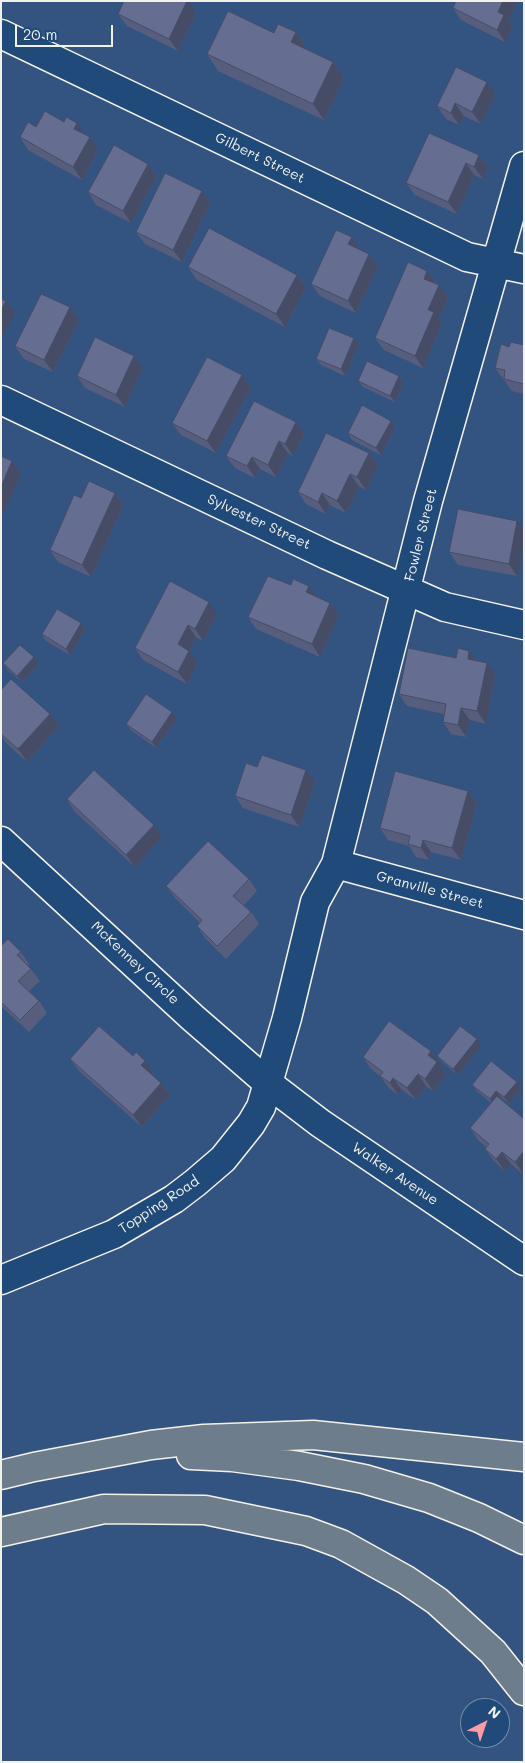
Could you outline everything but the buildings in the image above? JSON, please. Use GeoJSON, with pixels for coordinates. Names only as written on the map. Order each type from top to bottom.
{"type":"FeatureCollection","features":[{"type":"Feature","properties":{"kind":"highway"},"geometry":{"type":"LineString","coordinates":[[1,1475],[151,1445],[204,1439],[313,1435],[524,1457]]}},
{"type":"Feature","properties":{"kind":"highway"},"geometry":{"type":"LineString","coordinates":[[99,1454],[166,1453],[232,1457],[299,1466],[364,1479],[428,1498],[479,1518],[524,1540]]}},
{"type":"Feature","properties":{"kind":"highway"},"geometry":{"type":"LineString","coordinates":[[1,1532],[104,1509],[205,1510],[306,1532],[341,1544],[406,1580],[437,1601],[493,1652],[524,1691]]}},
{"type":"Feature","properties":{"kind":"street","name":"Gilbert Street"},"geometry":{"type":"LineString","coordinates":[[1,34],[467,257],[524,269]]}},
{"type":"Feature","properties":{"kind":"street","name":"Fowler Street"},"geometry":{"type":"LineString","coordinates":[[315,902],[336,864],[428,501],[524,166]]}},
{"type":"Feature","properties":{"kind":"street","name":"Sylvester Street"},"geometry":{"type":"LineString","coordinates":[[1,400],[327,555],[445,607],[524,625]]}},
{"type":"Feature","properties":{"kind":"street","name":"McKenney Circle"},"geometry":{"type":"LineString","coordinates":[[1,841],[219,1042],[269,1084]]}},
{"type":"Feature","properties":{"kind":"street","name":"Granville Street"},"geometry":{"type":"LineString","coordinates":[[336,864],[524,915]]}},
{"type":"Feature","properties":{"kind":"street","name":"Topping Road"},"geometry":{"type":"LineString","coordinates":[[1,1280],[114,1234],[150,1214],[188,1189],[233,1148],[261,1107],[269,1084],[315,902]]}},
{"type":"Feature","properties":{"kind":"street","name":"Walker Avenue"},"geometry":{"type":"LineString","coordinates":[[269,1084],[320,1122],[524,1261]]}}]}
